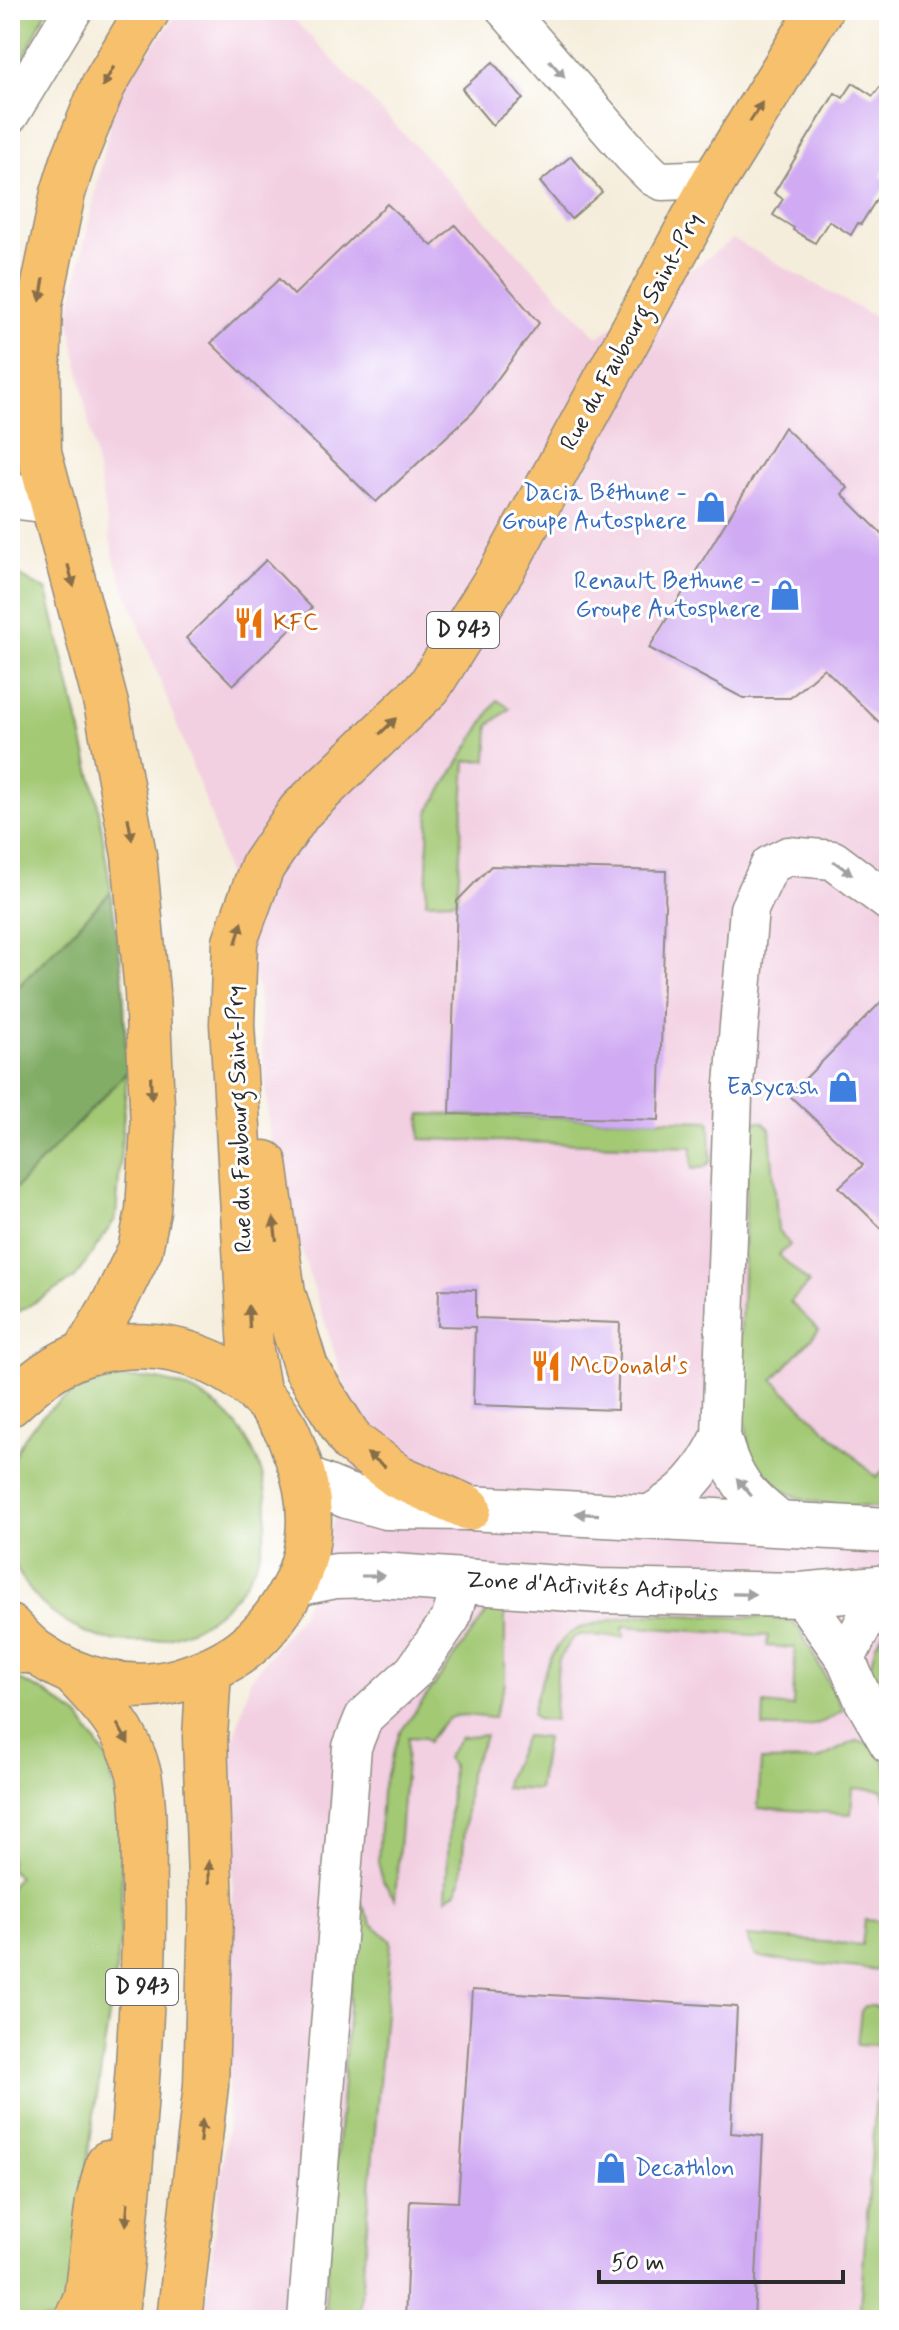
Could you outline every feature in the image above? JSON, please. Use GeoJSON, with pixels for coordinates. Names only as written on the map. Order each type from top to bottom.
{"type":"FeatureCollection","features":[{"type":"Feature","properties":{"kind":"main road"},"geometry":{"type":"LineString","coordinates":[[84,1354],[140,1250],[148,1211],[153,1128],[147,992],[134,855],[107,708],[30,499],[39,452],[24,395],[63,193],[103,86],[148,10]]}},
{"type":"Feature","properties":{"kind":"main road","name":"Rue du Faubourg Saint-Pry"},"geometry":{"type":"LineString","coordinates":[[259,1395],[251,1350],[232,1024],[235,941],[262,867],[300,811],[429,687],[503,569],[715,179],[820,10]]}},
{"type":"Feature","properties":{"kind":"main road"},"geometry":{"type":"LineString","coordinates":[[234,1066],[263,1148],[283,1293],[306,1368],[352,1442],[399,1477],[469,1508]]}},
{"type":"Feature","properties":{"kind":"main road"},"geometry":{"type":"LineString","coordinates":[[10,1404],[43,1375],[84,1354],[125,1346],[172,1348],[201,1357],[232,1373],[259,1395],[286,1429],[306,1479],[309,1503],[308,1537],[296,1584],[265,1630],[245,1650],[209,1671],[165,1684],[119,1685],[74,1674],[18,1643]]}},
{"type":"Feature","properties":{"kind":"main road","name":"D 943"},"geometry":{"type":"LineString","coordinates":[[179,2320],[206,2085],[211,1909],[205,1737],[209,1671]]}},
{"type":"Feature","properties":{"kind":"main road","name":"D 943"},"geometry":{"type":"LineString","coordinates":[[74,1674],[103,1704],[126,1736],[139,1775],[143,1822],[145,1935],[140,2048],[124,2255],[115,2320]]}},
{"type":"Feature","properties":{"kind":"main road"},"geometry":{"type":"LineString","coordinates":[[76,2320],[86,2297],[98,2201],[140,2048]]}},
{"type":"Feature","properties":{"kind":"street"},"geometry":{"type":"LineString","coordinates":[[10,114],[73,10]]}},
{"type":"Feature","properties":{"kind":"street"},"geometry":{"type":"LineString","coordinates":[[506,10],[654,177],[670,182],[715,179]]}},
{"type":"Feature","properties":{"kind":"street"},"geometry":{"type":"LineString","coordinates":[[786,1526],[738,1482],[728,1462],[721,1436],[733,1096],[749,909],[770,865],[788,856],[833,860],[889,902]]}},
{"type":"Feature","properties":{"kind":"street"},"geometry":{"type":"LineString","coordinates":[[647,1516],[666,1505],[695,1480],[708,1463],[721,1436]]}},
{"type":"Feature","properties":{"kind":"street"},"geometry":{"type":"LineString","coordinates":[[306,1479],[347,1496],[386,1507],[647,1516],[889,1530]]}},
{"type":"Feature","properties":{"kind":"street","name":"Zone d'Activités Actipolis"},"geometry":{"type":"LineString","coordinates":[[296,1584],[336,1576],[381,1575],[599,1591],[800,1595],[885,1588]]}},
{"type":"Feature","properties":{"kind":"street"},"geometry":{"type":"LineString","coordinates":[[307,2320],[352,1747],[364,1717],[414,1671],[451,1618],[462,1580]]}},
{"type":"Feature","properties":{"kind":"street"},"geometry":{"type":"LineString","coordinates":[[846,1659],[885,1588]]}},
{"type":"Feature","properties":{"kind":"street"},"geometry":{"type":"LineString","coordinates":[[800,1595],[846,1659],[864,1701],[889,1744]]}},
{"type":"Feature","properties":{"kind":"shaded area"},"geometry":{"type":"Polygon","coordinates":[[[180,10],[285,10],[598,337],[733,239],[878,319],[889,317],[889,2320],[204,2320],[227,2131],[233,1744],[250,1680],[301,1615],[362,1438],[271,1156],[258,991],[211,815],[114,559],[69,316],[116,96],[180,10]]]}},
{"type":"Feature","properties":{"kind":"green space"},"geometry":{"type":"Polygon","coordinates":[[[10,10],[47,10],[10,86],[10,10]]]}},
{"type":"Feature","properties":{"kind":"green space"},"geometry":{"type":"Polygon","coordinates":[[[10,570],[47,591],[97,799],[111,892],[10,995],[10,570]]]}},
{"type":"Feature","properties":{"kind":"green space"},"geometry":{"type":"Polygon","coordinates":[[[497,700],[510,708],[489,725],[487,760],[466,761],[457,901],[426,902],[429,811],[497,700]]]}},
{"type":"Feature","properties":{"kind":"green space"},"geometry":{"type":"Polygon","coordinates":[[[111,892],[123,979],[127,1072],[10,1194],[10,995],[111,892]]]}},
{"type":"Feature","properties":{"kind":"green space"},"geometry":{"type":"Polygon","coordinates":[[[127,1072],[116,1218],[75,1278],[10,1317],[10,1194],[127,1072]]]}},
{"type":"Feature","properties":{"kind":"green space"},"geometry":{"type":"Polygon","coordinates":[[[421,1114],[710,1121],[711,1161],[705,1167],[692,1169],[692,1147],[420,1139],[421,1114]]]}},
{"type":"Feature","properties":{"kind":"green space"},"geometry":{"type":"Polygon","coordinates":[[[753,1122],[763,1122],[770,1129],[778,1230],[790,1245],[779,1255],[809,1283],[790,1302],[819,1330],[773,1380],[876,1477],[889,1465],[889,1508],[829,1504],[792,1495],[775,1486],[761,1472],[751,1454],[746,1423],[737,1422],[749,1128],[753,1122]]]}},
{"type":"Feature","properties":{"kind":"green space"},"geometry":{"type":"Polygon","coordinates":[[[135,1378],[185,1388],[228,1417],[257,1460],[267,1510],[257,1560],[228,1603],[185,1632],[135,1642],[85,1632],[42,1603],[13,1560],[3,1510],[13,1460],[42,1417],[85,1388],[135,1378]]]}},
{"type":"Feature","properties":{"kind":"green space"},"geometry":{"type":"Polygon","coordinates":[[[498,1597],[505,1597],[505,1684],[493,1718],[455,1716],[442,1723],[428,1742],[424,1738],[408,1737],[395,1899],[383,1881],[378,1862],[382,1791],[399,1734],[498,1597]]]}},
{"type":"Feature","properties":{"kind":"green space"},"geometry":{"type":"Polygon","coordinates":[[[649,1614],[790,1621],[799,1628],[843,1710],[805,1727],[763,1727],[764,1704],[793,1707],[795,1648],[767,1646],[768,1636],[623,1626],[624,1637],[581,1635],[572,1638],[558,1661],[554,1721],[536,1719],[532,1713],[545,1671],[555,1650],[569,1634],[596,1624],[649,1614]]]}},
{"type":"Feature","properties":{"kind":"green space"},"geometry":{"type":"Polygon","coordinates":[[[889,1625],[889,1678],[883,1681],[889,1691],[889,1709],[869,1671],[876,1644],[889,1625]]]}},
{"type":"Feature","properties":{"kind":"green space"},"geometry":{"type":"Polygon","coordinates":[[[10,1675],[46,1693],[79,1717],[106,1757],[118,1804],[122,1875],[120,1943],[68,2301],[61,2320],[10,2320],[10,1886],[18,1877],[10,1869],[10,1675]]]}},
{"type":"Feature","properties":{"kind":"green space"},"geometry":{"type":"Polygon","coordinates":[[[486,1735],[469,1772],[461,1881],[456,1892],[446,1898],[452,1765],[446,1758],[460,1738],[486,1735]]]}},
{"type":"Feature","properties":{"kind":"green space"},"geometry":{"type":"Polygon","coordinates":[[[525,1736],[546,1738],[538,1790],[505,1788],[506,1780],[525,1736]]]}},
{"type":"Feature","properties":{"kind":"green space"},"geometry":{"type":"Polygon","coordinates":[[[855,1741],[876,1748],[882,1756],[888,1776],[889,1809],[882,1790],[853,1788],[851,1814],[758,1808],[761,1761],[817,1760],[855,1741]]]}},
{"type":"Feature","properties":{"kind":"green space"},"geometry":{"type":"Polygon","coordinates":[[[358,1896],[371,1923],[391,1941],[359,2320],[328,2320],[325,2303],[358,1896]]]}},
{"type":"Feature","properties":{"kind":"green space"},"geometry":{"type":"Polygon","coordinates":[[[865,1920],[889,1922],[889,1971],[756,1956],[747,1936],[862,1945],[865,1920]]]}},
{"type":"Feature","properties":{"kind":"green space"},"geometry":{"type":"Polygon","coordinates":[[[865,2006],[873,2006],[889,2015],[889,2320],[859,2320],[880,2045],[857,2044],[861,2011],[865,2006]]]}},
{"type":"Feature","properties":{"kind":"building"},"geometry":{"type":"Polygon","coordinates":[[[493,62],[523,99],[492,125],[462,89],[493,62]]]}},
{"type":"Feature","properties":{"kind":"building"},"geometry":{"type":"Polygon","coordinates":[[[889,75],[889,162],[881,176],[888,181],[851,235],[829,221],[815,243],[773,215],[783,199],[774,193],[835,93],[843,98],[853,83],[873,96],[889,75]]]}},
{"type":"Feature","properties":{"kind":"building"},"geometry":{"type":"Polygon","coordinates":[[[571,156],[602,192],[571,219],[540,182],[571,156]]]}},
{"type":"Feature","properties":{"kind":"building"},"geometry":{"type":"Polygon","coordinates":[[[387,204],[432,246],[455,225],[539,323],[473,412],[376,502],[211,343],[279,279],[294,295],[387,204]]]}},
{"type":"Feature","properties":{"kind":"building","name":"Renault Bethune - Groupe Autosphere"},"geometry":{"type":"Polygon","coordinates":[[[784,427],[848,488],[842,494],[889,541],[889,732],[824,668],[790,698],[743,698],[649,648],[784,427]]]}},
{"type":"Feature","properties":{"kind":"building","name":"KFC"},"geometry":{"type":"Polygon","coordinates":[[[266,560],[312,608],[233,685],[186,638],[266,560]]]}},
{"type":"Feature","properties":{"kind":"building"},"geometry":{"type":"Polygon","coordinates":[[[491,866],[666,871],[659,1120],[450,1114],[457,901],[491,866]]]}},
{"type":"Feature","properties":{"kind":"building","name":"Easycash"},"geometry":{"type":"Polygon","coordinates":[[[889,994],[889,1236],[839,1187],[863,1165],[789,1095],[889,994]]]}},
{"type":"Feature","properties":{"kind":"building","name":"McDonald's"},"geometry":{"type":"Polygon","coordinates":[[[439,1289],[476,1290],[476,1318],[620,1323],[617,1410],[473,1405],[475,1327],[438,1326],[439,1289]]]}},
{"type":"Feature","properties":{"kind":"building","name":"Decathlon"},"geometry":{"type":"Polygon","coordinates":[[[472,1990],[737,2007],[731,2133],[763,2136],[754,2320],[405,2320],[410,2200],[458,2202],[472,1990]]]}},
{"type":"Feature","properties":{"kind":"place","name":"Dacia Béthune - Groupe Autosphere"},"geometry":{"type":"Point","coordinates":[711,507]}},
{"type":"Feature","properties":{"kind":"place","name":"Renault Bethune - Groupe Autosphere"},"geometry":{"type":"Point","coordinates":[785,595]}},
{"type":"Feature","properties":{"kind":"place","name":"KFC"},"geometry":{"type":"Point","coordinates":[249,623]}},
{"type":"Feature","properties":{"kind":"place","name":"Easycash"},"geometry":{"type":"Point","coordinates":[843,1087]}},
{"type":"Feature","properties":{"kind":"place","name":"McDonald's"},"geometry":{"type":"Point","coordinates":[546,1366]}},
{"type":"Feature","properties":{"kind":"place","name":"Decathlon"},"geometry":{"type":"Point","coordinates":[611,2168]}}]}
